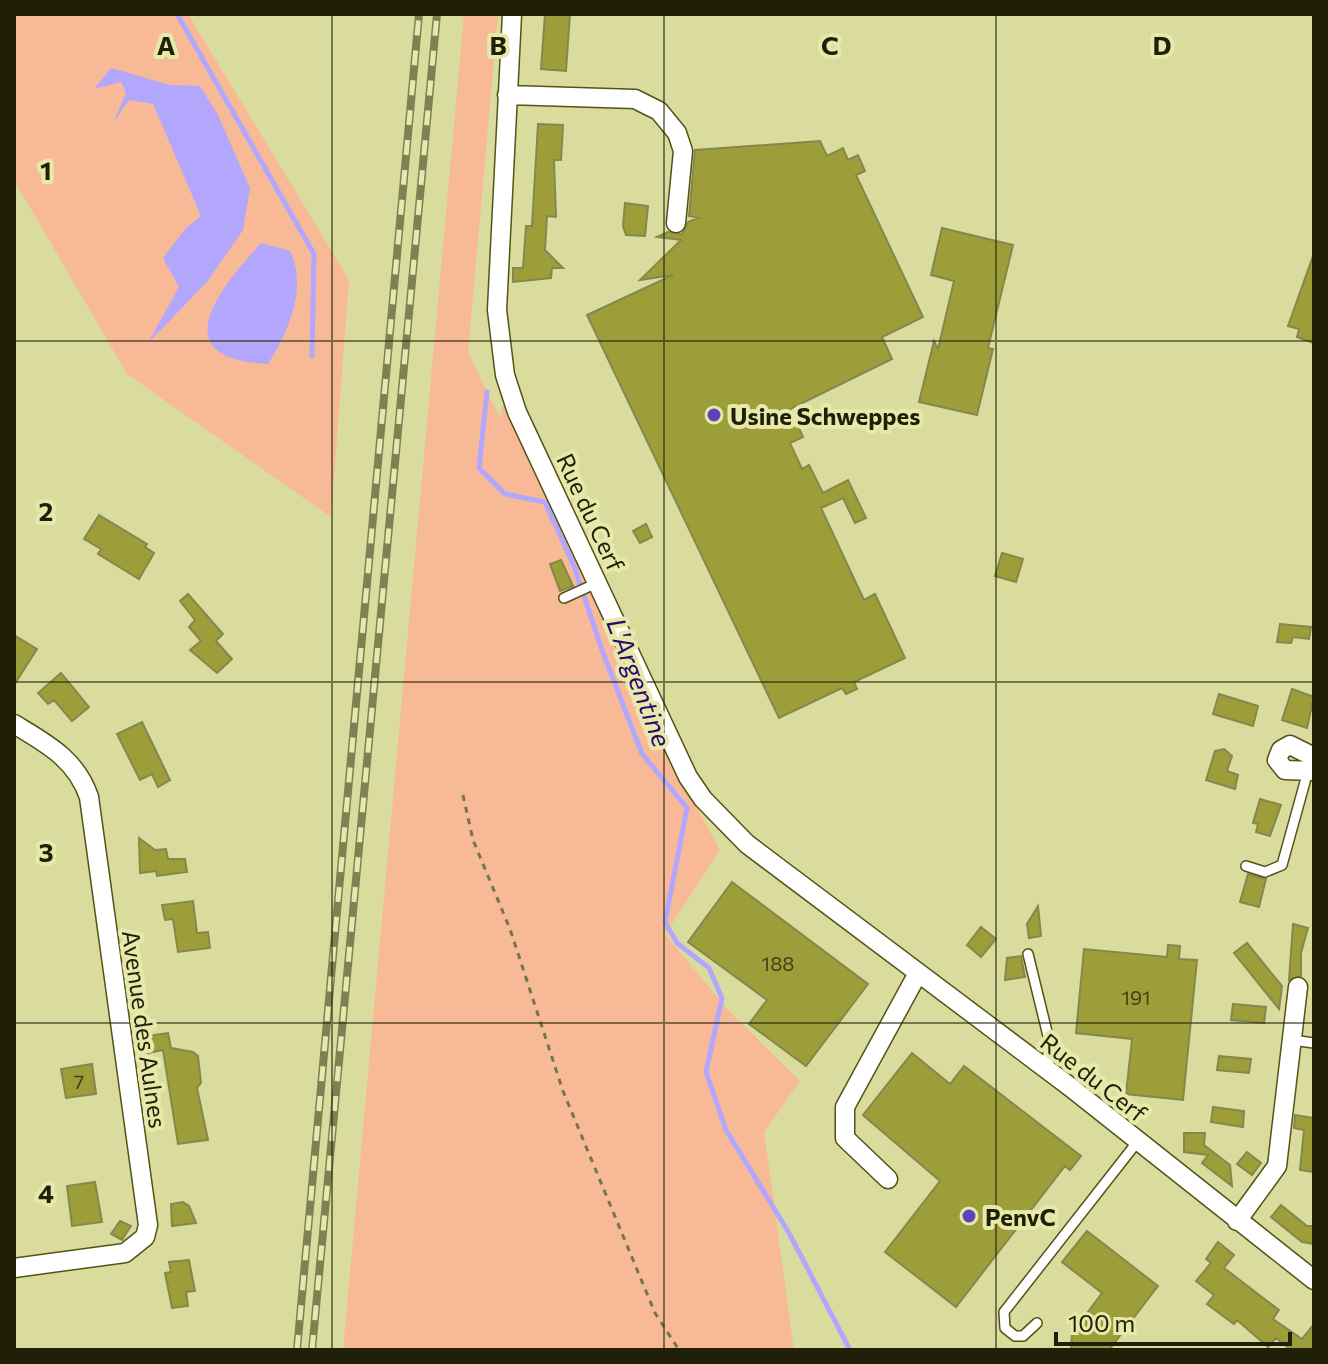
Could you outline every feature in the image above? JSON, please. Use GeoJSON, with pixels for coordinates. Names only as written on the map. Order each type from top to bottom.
{"type":"FeatureCollection","features":[{"type":"Feature","properties":{"kind":"street","name":"Rue du Cerf"},"geometry":{"type":"LineString","coordinates":[[512,14],[497,310],[499,344],[517,412],[594,584],[688,777],[703,799],[747,844],[1047,1069],[1314,1280]]}},
{"type":"Feature","properties":{"kind":"street"},"geometry":{"type":"LineString","coordinates":[[507,95],[635,99],[659,111],[677,133],[683,151],[676,223]]}},
{"type":"Feature","properties":{"kind":"street","name":"Avenue des Aulnes"},"geometry":{"type":"LineString","coordinates":[[14,724],[70,762],[82,777],[89,797],[148,1225],[145,1237],[125,1253],[14,1268]]}},
{"type":"Feature","properties":{"kind":"street"},"geometry":{"type":"LineString","coordinates":[[888,1179],[845,1138],[845,1107],[918,973]]}},
{"type":"Feature","properties":{"kind":"street"},"geometry":{"type":"LineString","coordinates":[[1237,1221],[1277,1166],[1298,987]]}},
{"type":"Feature","properties":{"kind":"lane"},"geometry":{"type":"LineString","coordinates":[[564,598],[594,584]]}},
{"type":"Feature","properties":{"kind":"lane"},"geometry":{"type":"LineString","coordinates":[[1246,866],[1265,872],[1282,865],[1312,760]]}},
{"type":"Feature","properties":{"kind":"lane"},"geometry":{"type":"LineString","coordinates":[[1028,954],[1049,1040],[1047,1069]]}},
{"type":"Feature","properties":{"kind":"lane"},"geometry":{"type":"LineString","coordinates":[[1292,1040],[1314,1043]]}},
{"type":"Feature","properties":{"kind":"lane"},"geometry":{"type":"LineString","coordinates":[[1037,1323],[1023,1336],[1015,1336],[1005,1328],[1004,1312],[1138,1141]]}},
{"type":"Feature","properties":{"kind":"path"},"geometry":{"type":"LineString","coordinates":[[463,795],[473,840],[510,929],[563,1091],[655,1313],[679,1350]]}},
{"type":"Feature","properties":{"kind":"shaded area"},"geometry":{"type":"Polygon","coordinates":[[[14,14],[188,14],[349,280],[331,517],[127,374],[14,180],[14,14]]]}},
{"type":"Feature","properties":{"kind":"shaded area"},"geometry":{"type":"Polygon","coordinates":[[[464,14],[498,14],[468,353],[500,418],[505,398],[671,752],[671,761],[720,850],[665,934],[729,1011],[800,1081],[764,1132],[794,1350],[343,1350],[464,14]]]}},
{"type":"Feature","properties":{"kind":"shaded area"},"geometry":{"type":"Polygon","coordinates":[[[111,68],[170,85],[200,86],[218,115],[250,188],[243,230],[207,282],[148,343],[179,287],[163,258],[185,229],[201,216],[153,104],[129,100],[113,123],[126,93],[121,82],[94,89],[111,68]]]}},
{"type":"Feature","properties":{"kind":"shaded area"},"geometry":{"type":"Polygon","coordinates":[[[261,243],[290,251],[297,279],[288,324],[268,364],[236,359],[216,349],[208,336],[209,319],[217,300],[261,243]]]}},
{"type":"Feature","properties":{"kind":"building"},"geometry":{"type":"Polygon","coordinates":[[[545,14],[570,14],[566,71],[541,69],[545,14]]]}},
{"type":"Feature","properties":{"kind":"building"},"geometry":{"type":"Polygon","coordinates":[[[538,124],[563,125],[561,160],[554,160],[556,217],[547,216],[545,250],[563,268],[552,268],[551,278],[513,282],[513,268],[523,268],[526,226],[532,226],[538,124]]]}},
{"type":"Feature","properties":{"kind":"building","name":"Usine Schweppes"},"geometry":{"type":"Polygon","coordinates":[[[820,141],[827,156],[843,148],[848,160],[858,155],[865,171],[856,175],[923,317],[882,337],[892,359],[790,409],[803,437],[790,443],[802,469],[809,465],[823,493],[848,480],[866,518],[855,523],[843,498],[821,508],[864,600],[875,594],[905,658],[854,682],[857,689],[846,694],[842,688],[779,718],[587,315],[673,275],[640,280],[681,240],[657,237],[668,232],[682,234],[688,222],[698,218],[689,216],[695,150],[820,141]]]}},
{"type":"Feature","properties":{"kind":"building"},"geometry":{"type":"Polygon","coordinates":[[[625,203],[648,206],[645,236],[626,235],[623,226],[625,203]]]}},
{"type":"Feature","properties":{"kind":"building"},"geometry":{"type":"Polygon","coordinates":[[[942,228],[1013,245],[988,348],[993,349],[977,415],[919,402],[934,341],[938,349],[954,281],[931,275],[942,228]]]}},
{"type":"Feature","properties":{"kind":"building"},"geometry":{"type":"Polygon","coordinates":[[[1313,256],[1314,343],[1297,337],[1299,329],[1288,326],[1313,256]]]}},
{"type":"Feature","properties":{"kind":"building"},"geometry":{"type":"Polygon","coordinates":[[[99,515],[147,544],[145,547],[154,553],[139,579],[98,554],[101,549],[84,539],[99,515]]]}},
{"type":"Feature","properties":{"kind":"building"},"geometry":{"type":"Polygon","coordinates":[[[646,524],[652,537],[640,543],[633,531],[646,524]]]}},
{"type":"Feature","properties":{"kind":"building"},"geometry":{"type":"Polygon","coordinates":[[[1002,553],[1023,559],[1016,582],[995,576],[1002,553]]]}},
{"type":"Feature","properties":{"kind":"building"},"geometry":{"type":"Polygon","coordinates":[[[561,560],[573,586],[560,591],[550,564],[561,560]]]}},
{"type":"Feature","properties":{"kind":"building"},"geometry":{"type":"Polygon","coordinates":[[[188,594],[223,634],[216,641],[232,659],[217,673],[190,650],[201,641],[189,627],[195,620],[180,601],[188,594]]]}},
{"type":"Feature","properties":{"kind":"building"},"geometry":{"type":"Polygon","coordinates":[[[1280,624],[1311,627],[1309,639],[1293,637],[1291,643],[1277,642],[1280,624]]]}},
{"type":"Feature","properties":{"kind":"building"},"geometry":{"type":"Polygon","coordinates":[[[14,635],[37,649],[14,685],[14,635]]]}},
{"type":"Feature","properties":{"kind":"building"},"geometry":{"type":"Polygon","coordinates":[[[61,673],[89,707],[72,721],[54,700],[48,704],[38,693],[61,673]]]}},
{"type":"Feature","properties":{"kind":"building"},"geometry":{"type":"Polygon","coordinates":[[[1292,689],[1314,697],[1307,728],[1282,720],[1292,689]]]}},
{"type":"Feature","properties":{"kind":"building"},"geometry":{"type":"Polygon","coordinates":[[[1219,694],[1258,706],[1253,726],[1213,714],[1219,694]]]}},
{"type":"Feature","properties":{"kind":"building"},"geometry":{"type":"Polygon","coordinates":[[[142,722],[170,780],[158,787],[152,774],[140,780],[117,734],[142,722]]]}},
{"type":"Feature","properties":{"kind":"building"},"geometry":{"type":"Polygon","coordinates":[[[1224,749],[1232,756],[1227,771],[1238,775],[1235,789],[1206,780],[1215,751],[1224,749]]]}},
{"type":"Feature","properties":{"kind":"building"},"geometry":{"type":"Polygon","coordinates":[[[1260,799],[1281,805],[1270,836],[1256,832],[1258,824],[1253,823],[1260,799]]]}},
{"type":"Feature","properties":{"kind":"building"},"geometry":{"type":"Polygon","coordinates":[[[139,838],[155,850],[166,849],[168,859],[185,859],[187,872],[157,876],[156,871],[140,873],[139,838]]]}},
{"type":"Feature","properties":{"kind":"building"},"geometry":{"type":"Polygon","coordinates":[[[1248,874],[1266,879],[1259,907],[1240,902],[1248,874]]]}},
{"type":"Feature","properties":{"kind":"building"},"geometry":{"type":"Polygon","coordinates":[[[732,882],[868,984],[806,1066],[749,1024],[767,1000],[688,942],[732,882]]]}},
{"type":"Feature","properties":{"kind":"building"},"geometry":{"type":"Polygon","coordinates":[[[193,901],[197,933],[208,932],[210,948],[178,952],[173,919],[165,920],[162,905],[193,901]]]}},
{"type":"Feature","properties":{"kind":"building"},"geometry":{"type":"Polygon","coordinates":[[[1038,906],[1041,936],[1029,938],[1027,924],[1038,906]]]}},
{"type":"Feature","properties":{"kind":"building"},"geometry":{"type":"Polygon","coordinates":[[[1293,924],[1308,928],[1301,953],[1301,976],[1289,980],[1293,924]]]}},
{"type":"Feature","properties":{"kind":"building"},"geometry":{"type":"Polygon","coordinates":[[[981,927],[996,939],[981,957],[967,945],[981,927]]]}},
{"type":"Feature","properties":{"kind":"building"},"geometry":{"type":"Polygon","coordinates":[[[1247,943],[1282,986],[1279,1009],[1234,953],[1247,943]]]}},
{"type":"Feature","properties":{"kind":"building"},"geometry":{"type":"Polygon","coordinates":[[[1168,945],[1180,946],[1179,959],[1197,960],[1183,1100],[1126,1094],[1132,1039],[1076,1033],[1084,949],[1167,957],[1168,945]]]}},
{"type":"Feature","properties":{"kind":"building"},"geometry":{"type":"Polygon","coordinates":[[[1021,956],[1025,977],[1005,980],[1007,958],[1021,956]]]}},
{"type":"Feature","properties":{"kind":"building"},"geometry":{"type":"Polygon","coordinates":[[[1233,1004],[1266,1007],[1264,1023],[1231,1020],[1233,1004]]]}},
{"type":"Feature","properties":{"kind":"building"},"geometry":{"type":"Polygon","coordinates":[[[168,1033],[171,1048],[193,1052],[198,1056],[201,1083],[197,1088],[208,1140],[178,1144],[163,1050],[148,1053],[146,1036],[168,1033]]]}},
{"type":"Feature","properties":{"kind":"building","name":"PenvC"},"geometry":{"type":"Polygon","coordinates":[[[912,1053],[950,1084],[964,1066],[1081,1156],[1070,1170],[1065,1166],[956,1307],[885,1252],[940,1181],[863,1115],[912,1053]]]}},
{"type":"Feature","properties":{"kind":"building"},"geometry":{"type":"Polygon","coordinates":[[[1219,1056],[1251,1059],[1249,1073],[1217,1070],[1219,1056]]]}},
{"type":"Feature","properties":{"kind":"building"},"geometry":{"type":"Polygon","coordinates":[[[92,1064],[96,1094],[66,1098],[61,1069],[92,1064]]]}},
{"type":"Feature","properties":{"kind":"building"},"geometry":{"type":"Polygon","coordinates":[[[1213,1107],[1244,1111],[1243,1127],[1211,1122],[1213,1107]]]}},
{"type":"Feature","properties":{"kind":"building"},"geometry":{"type":"Polygon","coordinates":[[[1295,1115],[1314,1118],[1314,1172],[1300,1170],[1304,1130],[1294,1128],[1295,1115]]]}},
{"type":"Feature","properties":{"kind":"building"},"geometry":{"type":"Polygon","coordinates":[[[1184,1133],[1205,1133],[1204,1145],[1230,1165],[1232,1186],[1202,1163],[1208,1155],[1184,1152],[1184,1133]]]}},
{"type":"Feature","properties":{"kind":"building"},"geometry":{"type":"Polygon","coordinates":[[[1247,1152],[1261,1163],[1252,1175],[1237,1164],[1247,1152]]]}},
{"type":"Feature","properties":{"kind":"building"},"geometry":{"type":"Polygon","coordinates":[[[95,1182],[102,1222],[72,1226],[67,1186],[95,1182]]]}},
{"type":"Feature","properties":{"kind":"building"},"geometry":{"type":"Polygon","coordinates":[[[183,1202],[189,1206],[196,1223],[172,1226],[171,1204],[183,1202]]]}},
{"type":"Feature","properties":{"kind":"building"},"geometry":{"type":"Polygon","coordinates":[[[1281,1205],[1307,1226],[1314,1226],[1314,1244],[1302,1242],[1271,1217],[1281,1205]]]}},
{"type":"Feature","properties":{"kind":"building"},"geometry":{"type":"Polygon","coordinates":[[[120,1221],[131,1226],[122,1240],[111,1234],[120,1221]]]}},
{"type":"Feature","properties":{"kind":"building"},"geometry":{"type":"Polygon","coordinates":[[[1087,1231],[1158,1286],[1109,1350],[1071,1350],[1072,1333],[1102,1293],[1062,1262],[1087,1231]]]}},
{"type":"Feature","properties":{"kind":"building"},"geometry":{"type":"Polygon","coordinates":[[[1218,1242],[1234,1255],[1224,1268],[1279,1310],[1273,1319],[1302,1339],[1314,1324],[1314,1350],[1291,1350],[1276,1338],[1268,1347],[1237,1320],[1234,1324],[1207,1304],[1214,1295],[1196,1281],[1211,1263],[1206,1259],[1218,1242]]]}},
{"type":"Feature","properties":{"kind":"building"},"geometry":{"type":"Polygon","coordinates":[[[189,1260],[195,1291],[186,1292],[188,1306],[172,1308],[165,1273],[171,1272],[169,1262],[189,1260]]]}},
{"type":"Feature","properties":{"kind":"waterway"},"geometry":{"type":"LineString","coordinates":[[177,14],[314,254],[312,356]]}},
{"type":"Feature","properties":{"kind":"waterway","name":"L'Argentine"},"geometry":{"type":"LineString","coordinates":[[487,392],[479,468],[505,494],[545,502],[574,566],[642,754],[687,808],[665,922],[677,943],[709,968],[722,998],[706,1072],[726,1130],[789,1233],[850,1350]]}},
{"type":"Feature","properties":{"kind":"railway"},"geometry":{"type":"LineString","coordinates":[[297,1350],[419,14]]}},
{"type":"Feature","properties":{"kind":"railway"},"geometry":{"type":"LineString","coordinates":[[312,1350],[437,14]]}},
{"type":"Feature","properties":{"kind":"place","name":"Usine Schweppes"},"geometry":{"type":"Point","coordinates":[714,415]}},
{"type":"Feature","properties":{"kind":"place","name":"PenvC"},"geometry":{"type":"Point","coordinates":[969,1216]}}]}
